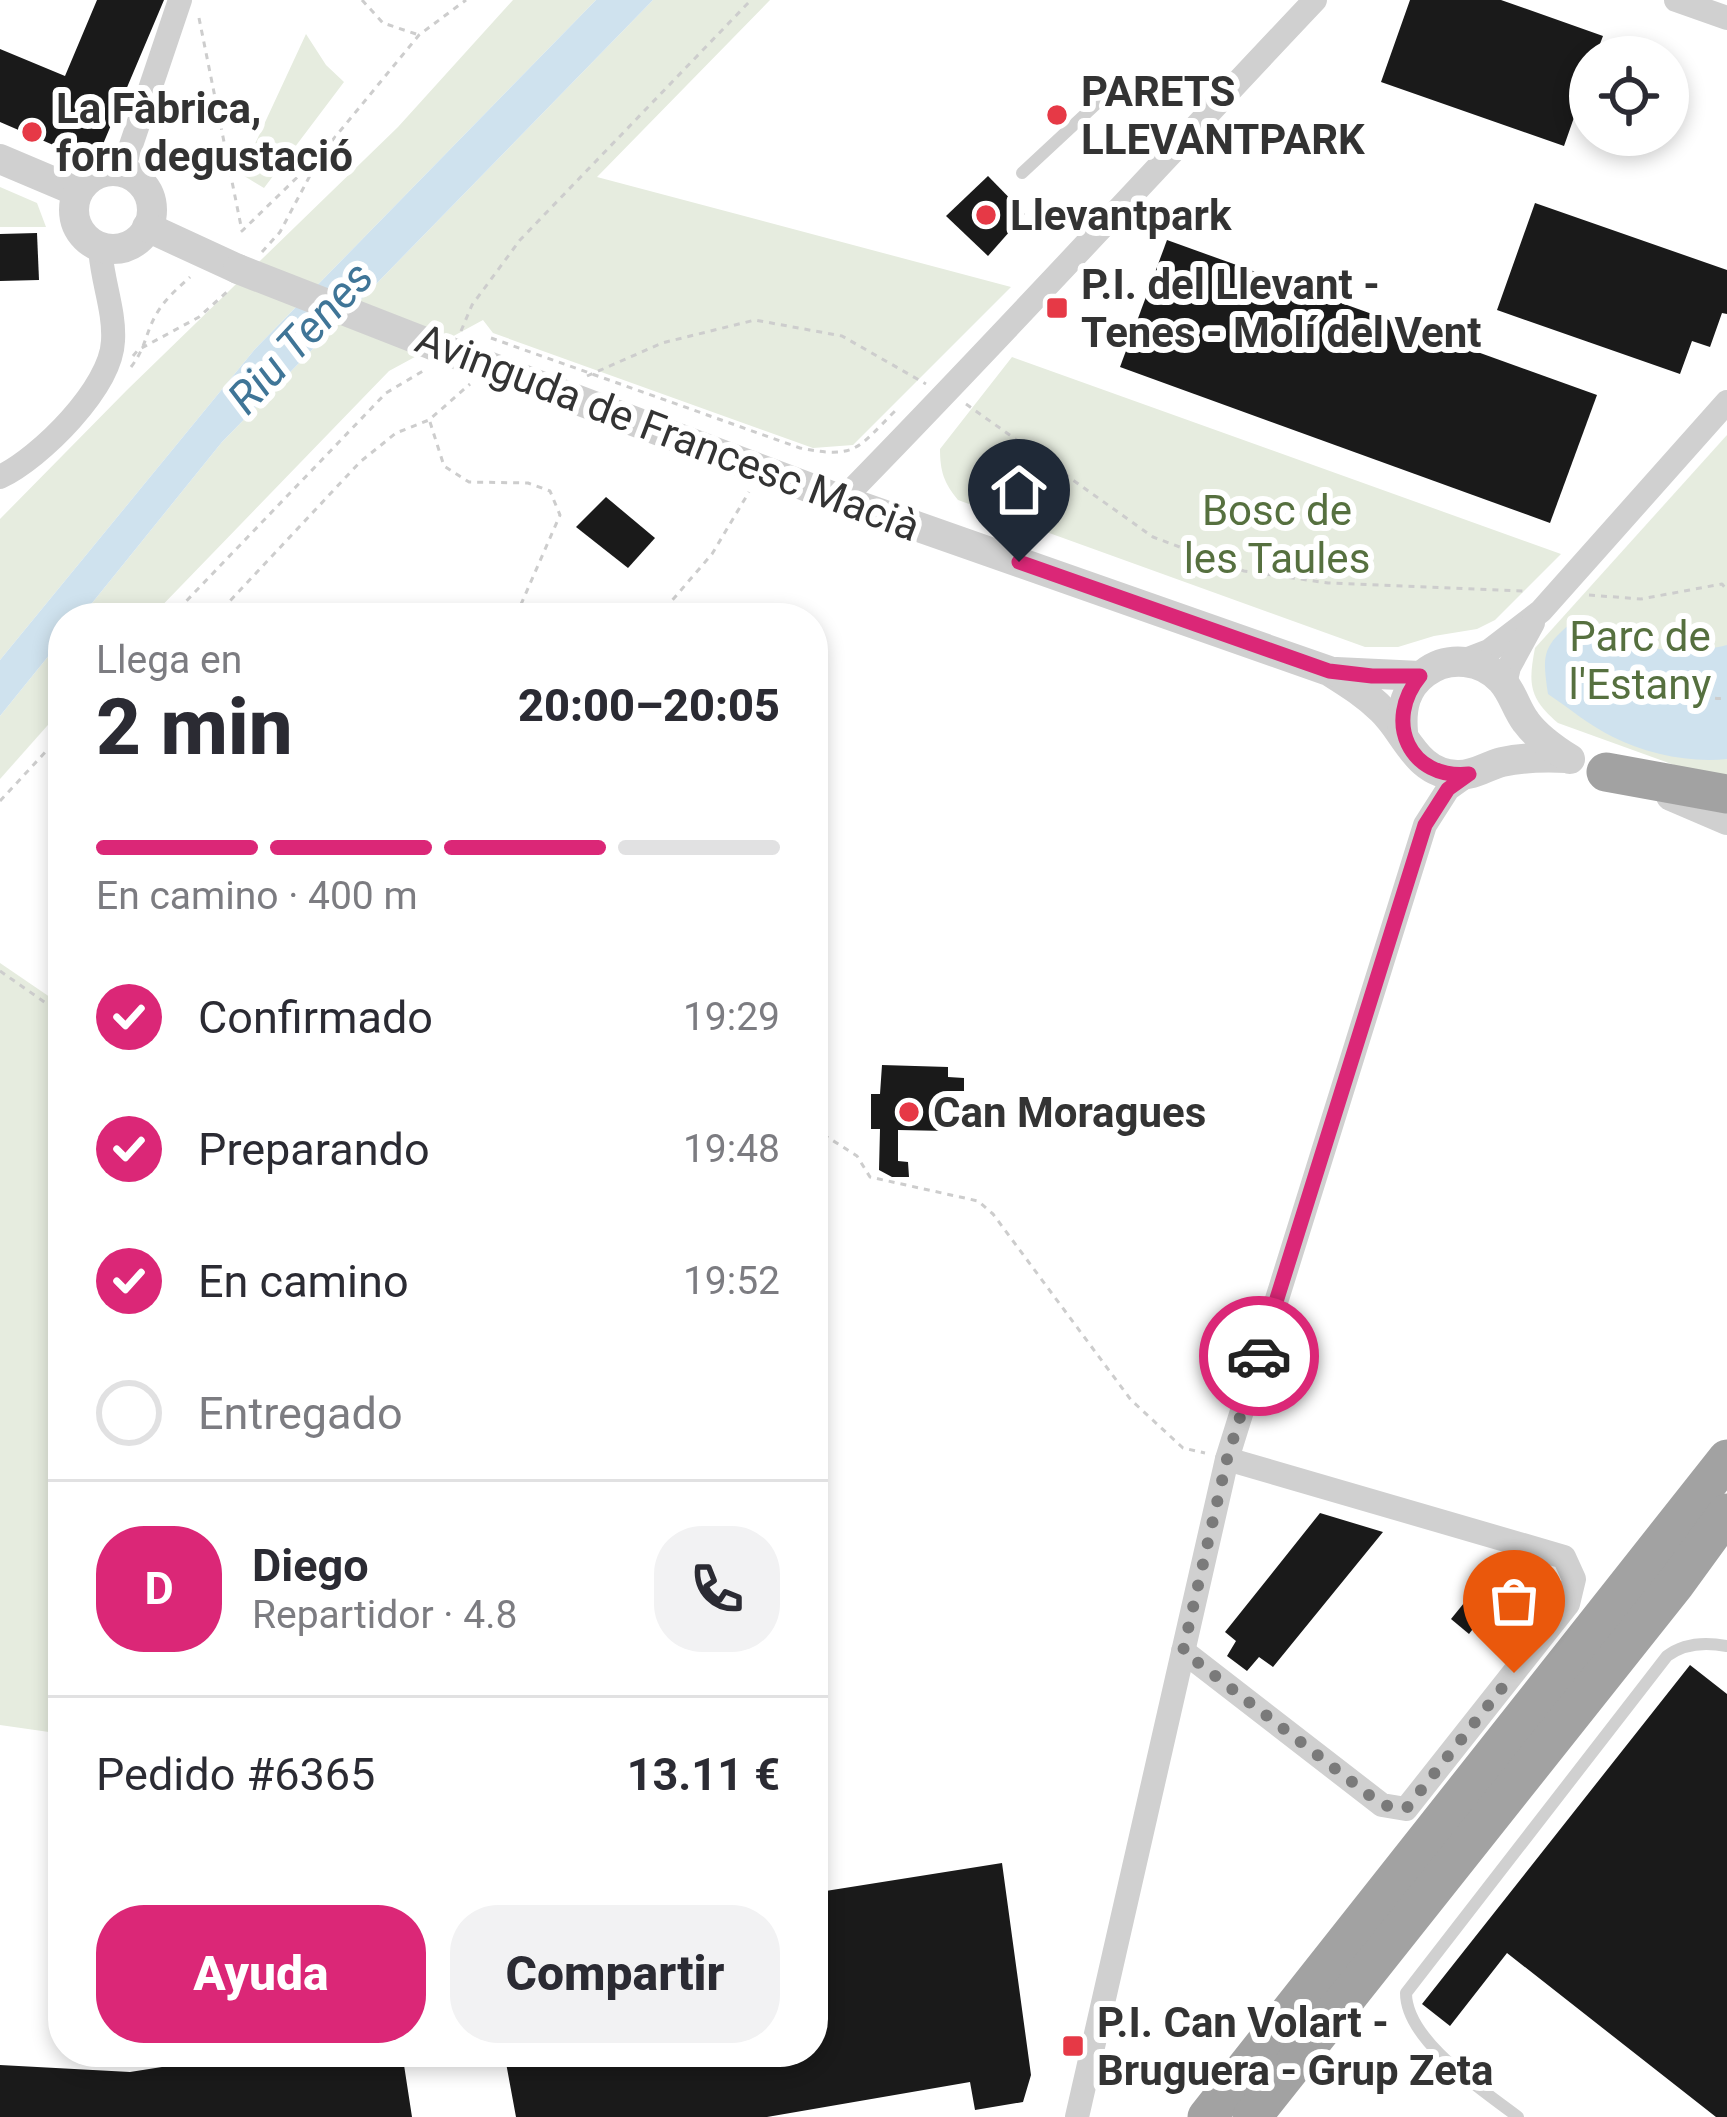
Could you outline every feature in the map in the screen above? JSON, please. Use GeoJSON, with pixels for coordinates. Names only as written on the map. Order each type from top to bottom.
{"type":"FeatureCollection","features":[{"type":"Feature","properties":{"kind":"highway"},"geometry":{"type":"LineString","coordinates":[[1606,772],[1724,810]]}},
{"type":"Feature","properties":{"kind":"highway"},"geometry":{"type":"LineString","coordinates":[[1207,2117],[1727,1459]]}},
{"type":"Feature","properties":{"kind":"highway"},"geometry":{"type":"LineString","coordinates":[[1252,2117],[1727,1513]]}},
{"type":"Feature","properties":{"kind":"street"},"geometry":{"type":"LineString","coordinates":[[842,500],[1315,0]]}},
{"type":"Feature","properties":{"kind":"street"},"geometry":{"type":"LineString","coordinates":[[1676,0],[1727,18]]}},
{"type":"Feature","properties":{"kind":"street"},"geometry":{"type":"LineString","coordinates":[[135,171],[97,175],[78,192],[74,203],[77,226],[100,247],[122,248],[158,220],[148,194],[133,176],[135,171],[189,8]]}},
{"type":"Feature","properties":{"kind":"street"},"geometry":{"type":"LineString","coordinates":[[0,159],[78,192]]}},
{"type":"Feature","properties":{"kind":"street","name":"Avinguda de Francesc Macià"},"geometry":{"type":"LineString","coordinates":[[158,220],[241,273],[449,340],[489,367],[553,392],[842,500],[1329,671]]}},
{"type":"Feature","properties":{"kind":"street"},"geometry":{"type":"LineString","coordinates":[[0,478],[29,460],[63,426],[108,366],[113,342],[100,247]]}},
{"type":"Feature","properties":{"kind":"street"},"geometry":{"type":"LineString","coordinates":[[1425,825],[1448,789],[1482,769],[1510,744],[1516,718],[1509,668],[1521,641],[1727,402]]}},
{"type":"Feature","properties":{"kind":"street"},"geometry":{"type":"LineString","coordinates":[[1077,2117],[1227,1459],[1425,825],[1425,776],[1410,745],[1404,702],[1420,676],[1432,667],[1490,651],[1550,602]]}},
{"type":"Feature","properties":{"kind":"street"},"geometry":{"type":"LineString","coordinates":[[1463,661],[1489,669],[1529,726],[1568,758],[1606,772]]}},
{"type":"Feature","properties":{"kind":"street"},"geometry":{"type":"LineString","coordinates":[[1329,671],[1420,676]]}},
{"type":"Feature","properties":{"kind":"street"},"geometry":{"type":"LineString","coordinates":[[1329,671],[1360,691],[1443,773],[1522,758],[1568,758]]}},
{"type":"Feature","properties":{"kind":"street"},"geometry":{"type":"LineString","coordinates":[[1183,1651],[1382,1805],[1406,1809],[1568,1604],[1574,1579],[1564,1557],[1227,1459]]}},
{"type":"Feature","properties":{"kind":"lane"},"geometry":{"type":"LineString","coordinates":[[1022,173],[1123,80]]}},
{"type":"Feature","properties":{"kind":"lane"},"geometry":{"type":"LineString","coordinates":[[1518,2117],[1424,2038],[1406,2007],[1406,1993],[1667,1656],[1693,1644],[1727,1646]]}},
{"type":"Feature","properties":{"kind":"path"},"geometry":{"type":"LineString","coordinates":[[362,0],[383,23],[418,35]]}},
{"type":"Feature","properties":{"kind":"path"},"geometry":{"type":"LineString","coordinates":[[189,8],[242,231],[322,153],[418,35],[466,0]]}},
{"type":"Feature","properties":{"kind":"path"},"geometry":{"type":"LineString","coordinates":[[184,603],[386,393],[449,340],[520,240],[751,0]]}},
{"type":"Feature","properties":{"kind":"path"},"geometry":{"type":"LineString","coordinates":[[199,269],[154,316],[145,349],[199,317],[280,232],[322,153]]}},
{"type":"Feature","properties":{"kind":"path"},"geometry":{"type":"LineString","coordinates":[[135,171],[153,187],[158,220]]}},
{"type":"Feature","properties":{"kind":"path"},"geometry":{"type":"LineString","coordinates":[[553,392],[662,343],[755,320],[842,336],[923,383],[948,392],[1153,537],[1244,571],[1550,602],[1641,599],[1722,584],[1727,590]]}},
{"type":"Feature","properties":{"kind":"path"},"geometry":{"type":"LineString","coordinates":[[449,340],[494,339],[800,448],[835,454],[858,448],[907,399]]}},
{"type":"Feature","properties":{"kind":"path"},"geometry":{"type":"LineString","coordinates":[[228,603],[360,462],[396,433],[429,420],[489,367]]}},
{"type":"Feature","properties":{"kind":"path"},"geometry":{"type":"LineString","coordinates":[[429,420],[444,466],[469,482],[528,483],[550,491],[560,515],[522,603]]}},
{"type":"Feature","properties":{"kind":"path"},"geometry":{"type":"LineString","coordinates":[[670,603],[712,554],[762,470]]}},
{"type":"Feature","properties":{"kind":"path"},"geometry":{"type":"LineString","coordinates":[[1646,686],[1670,682],[1702,698],[1727,698]]}},
{"type":"Feature","properties":{"kind":"path"},"geometry":{"type":"LineString","coordinates":[[0,801],[48,749]]}},
{"type":"Feature","properties":{"kind":"path"},"geometry":{"type":"LineString","coordinates":[[0,971],[48,1005]]}},
{"type":"Feature","properties":{"kind":"path"},"geometry":{"type":"LineString","coordinates":[[828,1138],[857,1156],[870,1177],[978,1202],[993,1214],[1131,1400],[1183,1448],[1227,1459]]}},
{"type":"Feature","properties":{"kind":"green space"},"geometry":{"type":"Polygon","coordinates":[[[513,0],[596,0],[255,349],[0,660],[0,519],[398,127],[513,0]]]}},
{"type":"Feature","properties":{"kind":"green space"},"geometry":{"type":"Polygon","coordinates":[[[653,0],[770,0],[597,177],[1011,287],[853,445],[813,448],[493,333],[483,320],[389,371],[165,603],[92,603],[222,442],[653,0]]]}},
{"type":"Feature","properties":{"kind":"green space"},"geometry":{"type":"Polygon","coordinates":[[[306,34],[344,82],[264,188],[241,174],[306,34]]]}},
{"type":"Feature","properties":{"kind":"green space"},"geometry":{"type":"Polygon","coordinates":[[[0,187],[37,203],[46,227],[0,227],[0,187]]]}},
{"type":"Feature","properties":{"kind":"green space","name":"Bosc de les Taules"},"geometry":{"type":"Polygon","coordinates":[[[1012,357],[1561,554],[1495,620],[1477,629],[1398,647],[1365,647],[958,500],[944,476],[940,449],[1012,357]]]}},
{"type":"Feature","properties":{"kind":"green space","name":"Parc de l'Estany"},"geometry":{"type":"Polygon","coordinates":[[[1727,435],[1727,777],[1702,775],[1558,723],[1536,698],[1532,671],[1535,648],[1727,435]]]}},
{"type":"Feature","properties":{"kind":"green space"},"geometry":{"type":"Polygon","coordinates":[[[48,657],[48,725],[0,779],[0,716],[48,657]]]}},
{"type":"Feature","properties":{"kind":"green space"},"geometry":{"type":"Polygon","coordinates":[[[0,963],[48,996],[48,1732],[0,1725],[0,963]]]}},
{"type":"Feature","properties":{"kind":"water","name":"Riu Tenes"},"geometry":{"type":"Polygon","coordinates":[[[596,0],[653,0],[222,442],[92,603],[48,603],[48,657],[0,716],[0,660],[255,349],[596,0]]]}},
{"type":"Feature","properties":{"kind":"water"},"geometry":{"type":"Polygon","coordinates":[[[1570,624],[1635,646],[1683,650],[1727,645],[1727,759],[1683,758],[1640,748],[1604,733],[1548,694],[1546,654],[1570,624]]]}},
{"type":"Feature","properties":{"kind":"building"},"geometry":{"type":"Polygon","coordinates":[[[97,0],[164,0],[95,163],[0,122],[0,49],[65,76],[97,0]]]}},
{"type":"Feature","properties":{"kind":"building"},"geometry":{"type":"Polygon","coordinates":[[[1410,0],[1501,0],[1603,36],[1569,36],[1569,132],[1564,146],[1381,82],[1410,0]]]}},
{"type":"Feature","properties":{"kind":"building","name":"Llevantpark"},"geometry":{"type":"Polygon","coordinates":[[[988,176],[1025,214],[988,256],[946,216],[988,176]]]}},
{"type":"Feature","properties":{"kind":"building"},"geometry":{"type":"Polygon","coordinates":[[[1535,203],[1727,270],[1727,314],[1722,313],[1710,347],[1692,341],[1680,374],[1497,310],[1535,203]]]}},
{"type":"Feature","properties":{"kind":"building"},"geometry":{"type":"Polygon","coordinates":[[[37,233],[39,280],[0,281],[0,234],[37,233]]]}},
{"type":"Feature","properties":{"kind":"building"},"geometry":{"type":"Polygon","coordinates":[[[1167,240],[1597,395],[1550,523],[1120,367],[1167,240]]]}},
{"type":"Feature","properties":{"kind":"building"},"geometry":{"type":"Polygon","coordinates":[[[606,497],[655,538],[628,568],[576,527],[606,497]]]}},
{"type":"Feature","properties":{"kind":"building","name":"Can Moragues"},"geometry":{"type":"Polygon","coordinates":[[[882,1065],[948,1067],[948,1077],[964,1078],[964,1091],[947,1091],[947,1131],[898,1130],[898,1161],[908,1162],[909,1177],[892,1177],[879,1170],[880,1129],[871,1129],[871,1094],[880,1094],[882,1065]]]}},
{"type":"Feature","properties":{"kind":"building"},"geometry":{"type":"Polygon","coordinates":[[[1320,1513],[1383,1532],[1273,1667],[1259,1657],[1247,1671],[1227,1656],[1236,1641],[1225,1632],[1320,1513]]]}},
{"type":"Feature","properties":{"kind":"building"},"geometry":{"type":"Polygon","coordinates":[[[1464,1603],[1482,1617],[1469,1634],[1451,1619],[1464,1603]]]}},
{"type":"Feature","properties":{"kind":"building"},"geometry":{"type":"Polygon","coordinates":[[[1690,1665],[1727,1694],[1727,2117],[1716,2117],[1507,1953],[1450,2026],[1422,2004],[1690,1665]]]}},
{"type":"Feature","properties":{"kind":"building"},"geometry":{"type":"Polygon","coordinates":[[[1002,1863],[1031,2075],[1023,2102],[975,2110],[970,2082],[767,2117],[516,2117],[507,2067],[828,2067],[828,1891],[1002,1863]]]}},
{"type":"Feature","properties":{"kind":"building"},"geometry":{"type":"Polygon","coordinates":[[[0,2065],[130,2072],[162,2067],[404,2067],[412,2117],[0,2117],[0,2065]]]}},
{"type":"Feature","properties":{"kind":"way so far"},"geometry":{"type":"LineString","coordinates":[[1259,1356],[1227,1459],[1183,1651],[1382,1805],[1406,1809],[1514,1673]]}},
{"type":"Feature","properties":{"kind":"place","name":"PARETS LLEVANTPARK"},"geometry":{"type":"Point","coordinates":[1057,115]}},
{"type":"Feature","properties":{"kind":"place","name":"La Fàbrica, forn degustació"},"geometry":{"type":"Point","coordinates":[32,132]}},
{"type":"Feature","properties":{"kind":"place","name":"Llevantpark"},"geometry":{"type":"Point","coordinates":[986,215]}},
{"type":"Feature","properties":{"kind":"place","name":"P.I. del Llevant - Tenes - Molí del Vent"},"geometry":{"type":"Point","coordinates":[1057,308]}},
{"type":"Feature","properties":{"kind":"place","name":"Can Moragues"},"geometry":{"type":"Point","coordinates":[909,1112]}},
{"type":"Feature","properties":{"kind":"place","name":"P.I. Can Volart - Bruguera - Grup Zeta"},"geometry":{"type":"Point","coordinates":[1073,2046]}},
{"type":"Feature","properties":{"kind":"route"},"geometry":{"type":"LineString","coordinates":[[1019,562],[1329,671],[1420,676],[1404,702],[1403,732],[1408,746],[1429,767],[1456,776],[1469,774],[1440,798],[1425,825],[1259,1356]]}}]}
